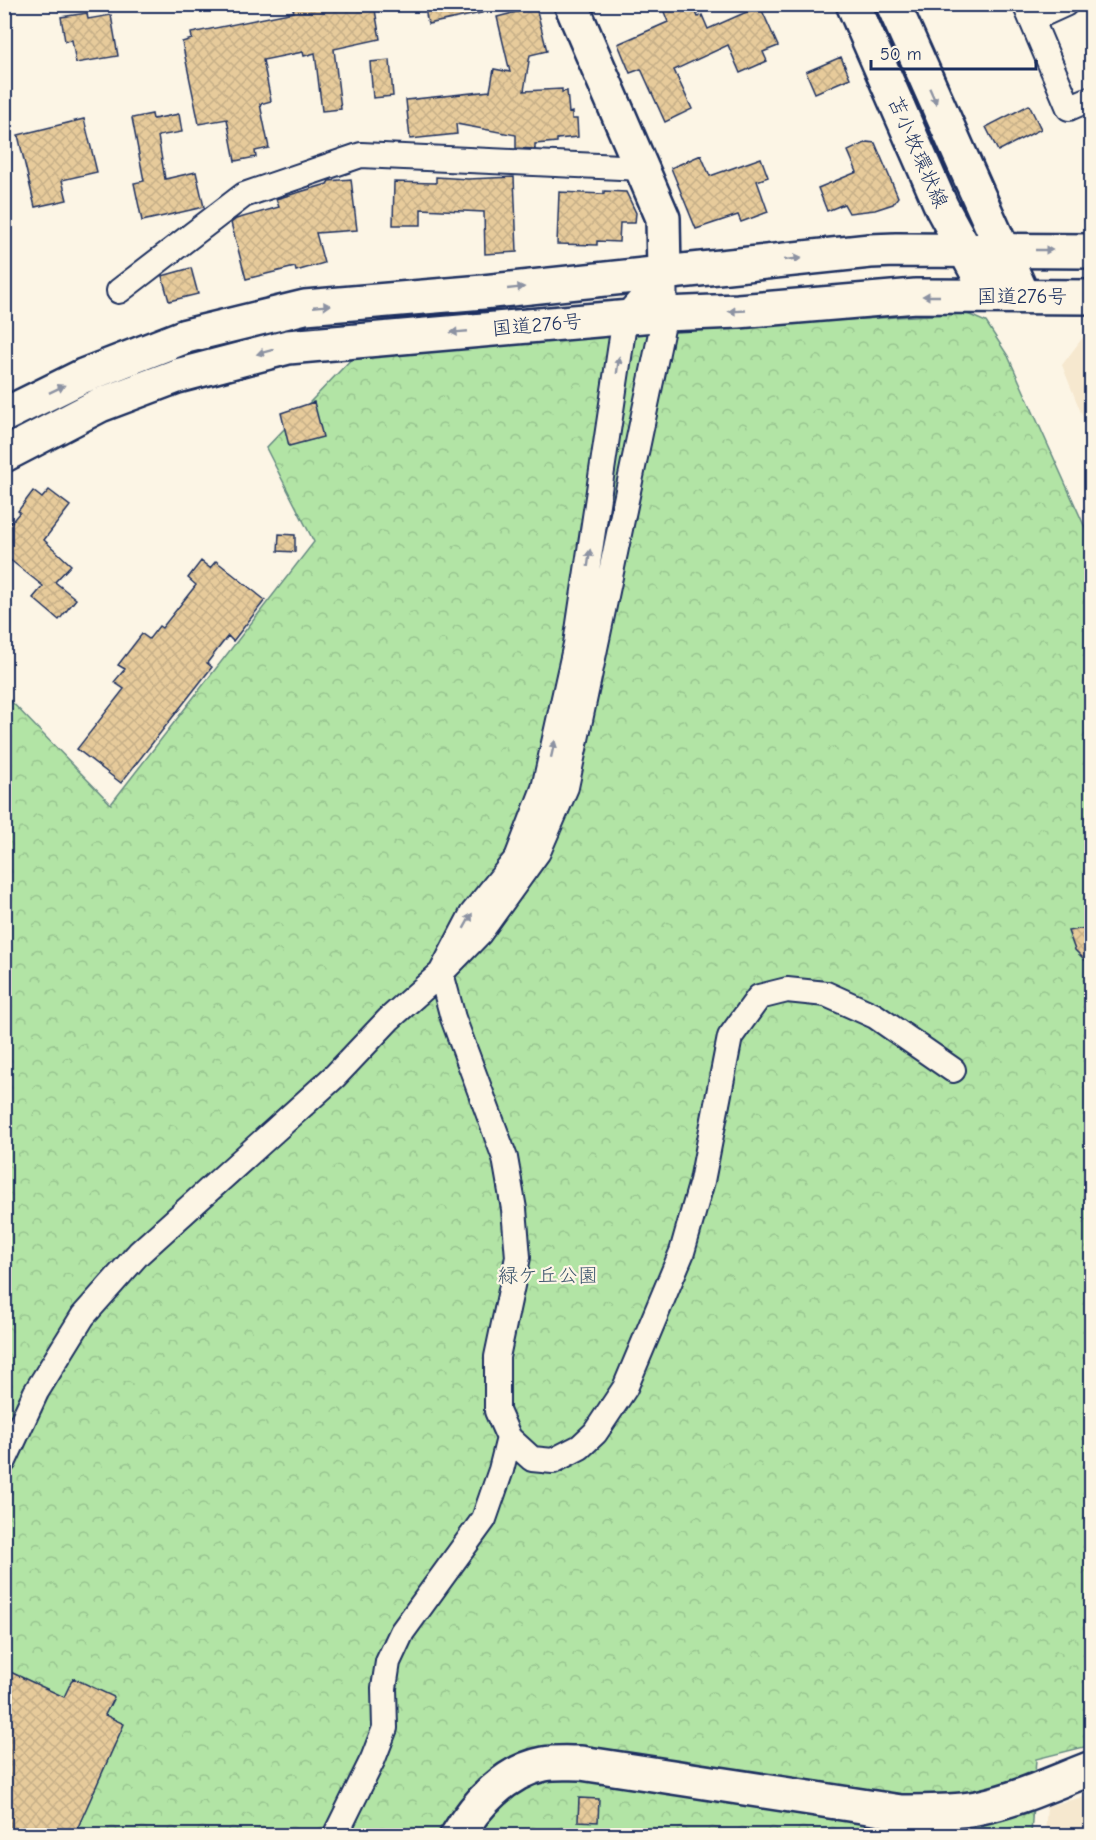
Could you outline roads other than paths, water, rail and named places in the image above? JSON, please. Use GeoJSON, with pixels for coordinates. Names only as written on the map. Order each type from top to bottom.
{"type":"FeatureCollection","features":[{"type":"Feature","properties":{"kind":"main road"},"geometry":{"type":"LineString","coordinates":[[571,4],[663,218],[664,272]]}},
{"type":"Feature","properties":{"kind":"main road","name":"苫小牧環状線"},"geometry":{"type":"LineString","coordinates":[[853,4],[942,208],[990,296]]}},
{"type":"Feature","properties":{"kind":"main road","name":"苫小牧環状線"},"geometry":{"type":"LineString","coordinates":[[892,4],[1023,296]]}},
{"type":"Feature","properties":{"kind":"main road","name":"国道276号"},"geometry":{"type":"LineString","coordinates":[[4,415],[83,376],[186,336],[305,307],[483,292],[896,249],[1092,250]]}},
{"type":"Feature","properties":{"kind":"main road","name":"国道276号"},"geometry":{"type":"LineString","coordinates":[[4,455],[100,405],[177,375],[288,347],[625,317],[738,311],[916,296],[1092,297]]}},
{"type":"Feature","properties":{"kind":"main road"},"geometry":{"type":"LineString","coordinates":[[457,1836],[488,1793],[518,1773],[544,1764],[582,1762],[901,1812],[979,1808],[1016,1797],[1092,1768]]}},
{"type":"Feature","properties":{"kind":"street"},"geometry":{"type":"LineString","coordinates":[[1065,4],[1028,12],[1069,108],[1092,98]]}},
{"type":"Feature","properties":{"kind":"street"},"geometry":{"type":"LineString","coordinates":[[120,291],[244,195],[361,155],[642,168]]}},
{"type":"Feature","properties":{"kind":"street"},"geometry":{"type":"LineString","coordinates":[[4,1461],[36,1392],[83,1316],[131,1262],[335,1076],[389,1019],[441,973],[478,934],[538,852],[566,787],[665,314],[664,272]]}},
{"type":"Feature","properties":{"kind":"street"},"geometry":{"type":"LineString","coordinates":[[664,272],[625,317],[576,644],[544,788],[517,858],[472,914],[441,973],[453,1018],[505,1158],[514,1209],[518,1257],[497,1357],[496,1410],[509,1438],[532,1460],[554,1461],[580,1447],[595,1433],[625,1388],[681,1252],[702,1181],[730,1037],[759,997],[787,990],[826,994],[875,1016],[953,1070]]}},
{"type":"Feature","properties":{"kind":"street"},"geometry":{"type":"LineString","coordinates":[[335,1836],[373,1759],[385,1728],[384,1688],[387,1662],[402,1632],[484,1519],[509,1438]]}},
{"type":"Feature","properties":{"kind":"park label","name":"緑ケ丘公園"},"geometry":{"type":"Point","coordinates":[548,1275]}}]}
